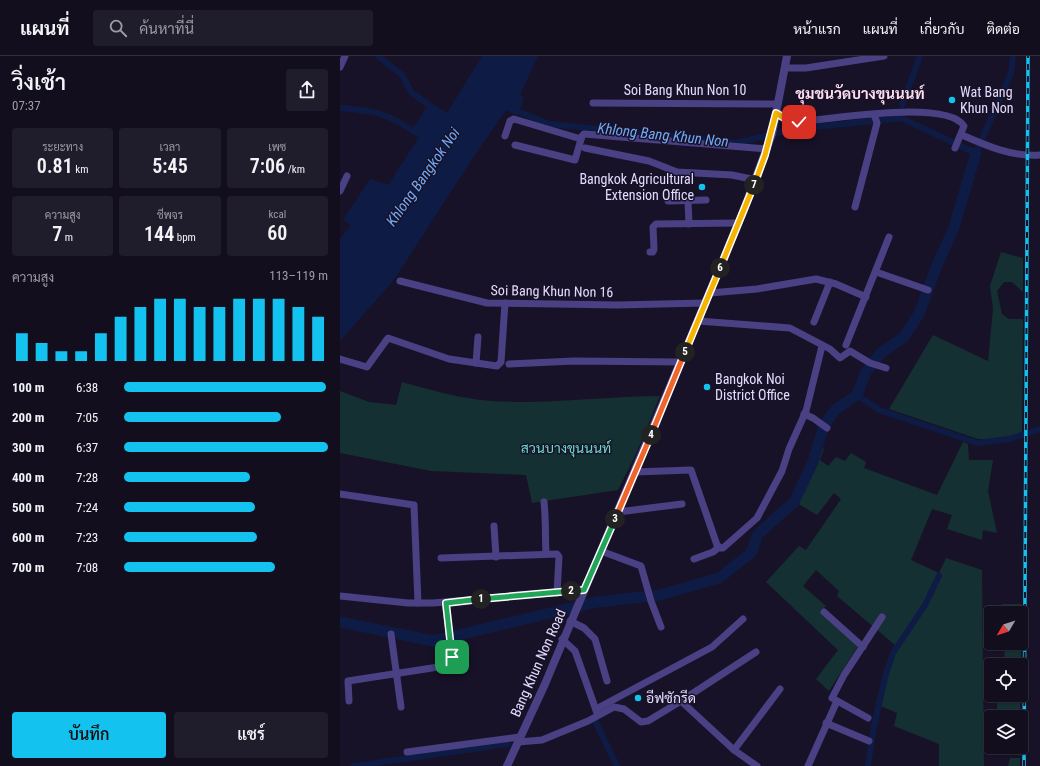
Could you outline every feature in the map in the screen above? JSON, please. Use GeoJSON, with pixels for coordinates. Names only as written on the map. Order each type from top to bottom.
{"type":"FeatureCollection","features":[{"type":"Feature","properties":{"kind":"street"},"geometry":{"type":"LineString","coordinates":[[340,67],[346,56]]}},
{"type":"Feature","properties":{"kind":"street","name":"Bang Khun Non Road"},"geometry":{"type":"LineString","coordinates":[[507,766],[545,684],[562,639],[618,512],[706,304],[756,180],[774,125],[787,56]]}},
{"type":"Feature","properties":{"kind":"street"},"geometry":{"type":"LineString","coordinates":[[785,68],[806,68],[853,59],[884,56]]}},
{"type":"Feature","properties":{"kind":"street","name":"Soi Bang Khun Non 10"},"geometry":{"type":"LineString","coordinates":[[593,103],[777,108]]}},
{"type":"Feature","properties":{"kind":"street"},"geometry":{"type":"LineString","coordinates":[[777,108],[789,121],[799,122],[874,114],[936,113],[949,116],[963,124],[957,143],[981,143],[1010,154],[1028,156],[1040,155]]}},
{"type":"Feature","properties":{"kind":"street"},"geometry":{"type":"LineString","coordinates":[[855,207],[877,123],[874,114]]}},
{"type":"Feature","properties":{"kind":"street"},"geometry":{"type":"LineString","coordinates":[[506,136],[510,121],[514,119],[581,139]]}},
{"type":"Feature","properties":{"kind":"street"},"geometry":{"type":"LineString","coordinates":[[515,145],[575,160],[584,134],[767,149]]}},
{"type":"Feature","properties":{"kind":"street"},"geometry":{"type":"LineString","coordinates":[[585,148],[649,161],[677,172],[732,175],[756,180]]}},
{"type":"Feature","properties":{"kind":"street"},"geometry":{"type":"LineString","coordinates":[[340,191],[347,176]]}},
{"type":"Feature","properties":{"kind":"street"},"geometry":{"type":"LineString","coordinates":[[668,201],[706,200]]}},
{"type":"Feature","properties":{"kind":"street"},"geometry":{"type":"LineString","coordinates":[[688,201],[689,224]]}},
{"type":"Feature","properties":{"kind":"street"},"geometry":{"type":"LineString","coordinates":[[650,252],[653,252],[654,248],[654,225],[738,223]]}},
{"type":"Feature","properties":{"kind":"street"},"geometry":{"type":"LineString","coordinates":[[846,345],[889,236]]}},
{"type":"Feature","properties":{"kind":"street"},"geometry":{"type":"LineString","coordinates":[[876,272],[927,289]]}},
{"type":"Feature","properties":{"kind":"street"},"geometry":{"type":"LineString","coordinates":[[710,293],[756,289],[816,279],[830,282],[866,297]]}},
{"type":"Feature","properties":{"kind":"street","name":"Soi Bang Khun Non 16"},"geometry":{"type":"LineString","coordinates":[[400,281],[474,301],[617,305],[706,304]]}},
{"type":"Feature","properties":{"kind":"street"},"geometry":{"type":"LineString","coordinates":[[814,322],[830,282]]}},
{"type":"Feature","properties":{"kind":"street"},"geometry":{"type":"LineString","coordinates":[[340,358],[367,367],[388,338],[449,359],[494,366],[501,362],[505,303]]}},
{"type":"Feature","properties":{"kind":"street"},"geometry":{"type":"LineString","coordinates":[[698,321],[790,328],[840,358],[850,351],[868,362],[886,368]]}},
{"type":"Feature","properties":{"kind":"street"},"geometry":{"type":"LineString","coordinates":[[476,363],[478,337]]}},
{"type":"Feature","properties":{"kind":"street"},"geometry":{"type":"LineString","coordinates":[[694,558],[713,552],[719,547],[723,548],[757,518],[782,471],[789,449],[804,414],[822,346]]}},
{"type":"Feature","properties":{"kind":"street"},"geometry":{"type":"LineString","coordinates":[[509,364],[574,362],[681,362]]}},
{"type":"Feature","properties":{"kind":"street"},"geometry":{"type":"LineString","coordinates":[[804,414],[827,428]]}},
{"type":"Feature","properties":{"kind":"street"},"geometry":{"type":"LineString","coordinates":[[635,472],[691,470],[719,547]]}},
{"type":"Feature","properties":{"kind":"street"},"geometry":{"type":"LineString","coordinates":[[340,494],[414,505],[418,603]]}},
{"type":"Feature","properties":{"kind":"street"},"geometry":{"type":"LineString","coordinates":[[544,502],[546,521],[544,532],[546,554]]}},
{"type":"Feature","properties":{"kind":"street"},"geometry":{"type":"LineString","coordinates":[[618,512],[682,504]]}},
{"type":"Feature","properties":{"kind":"street"},"geometry":{"type":"LineString","coordinates":[[494,526],[496,557]]}},
{"type":"Feature","properties":{"kind":"street"},"geometry":{"type":"LineString","coordinates":[[601,551],[641,566],[651,601],[661,627]]}},
{"type":"Feature","properties":{"kind":"street"},"geometry":{"type":"LineString","coordinates":[[441,558],[557,554],[559,557],[557,593]]}},
{"type":"Feature","properties":{"kind":"street"},"geometry":{"type":"LineString","coordinates":[[340,596],[418,603],[446,603],[584,590]]}},
{"type":"Feature","properties":{"kind":"street"},"geometry":{"type":"LineString","coordinates":[[340,696],[348,698],[348,680],[445,666],[451,663],[452,657],[446,603]]}},
{"type":"Feature","properties":{"kind":"street"},"geometry":{"type":"LineString","coordinates":[[824,612],[863,647]]}},
{"type":"Feature","properties":{"kind":"street"},"geometry":{"type":"LineString","coordinates":[[808,766],[844,675],[882,617]]}},
{"type":"Feature","properties":{"kind":"street"},"geometry":{"type":"LineString","coordinates":[[596,709],[712,647],[743,619]]}},
{"type":"Feature","properties":{"kind":"street"},"geometry":{"type":"LineString","coordinates":[[570,621],[584,628],[595,639],[607,681]]}},
{"type":"Feature","properties":{"kind":"street"},"geometry":{"type":"LineString","coordinates":[[391,634],[401,707]]}},
{"type":"Feature","properties":{"kind":"street"},"geometry":{"type":"LineString","coordinates":[[562,639],[575,650],[596,709],[594,719]]}},
{"type":"Feature","properties":{"kind":"street"},"geometry":{"type":"LineString","coordinates":[[406,752],[519,740],[542,740],[594,719],[614,708],[620,707],[644,722],[681,702],[756,652]]}},
{"type":"Feature","properties":{"kind":"street"},"geometry":{"type":"LineString","coordinates":[[734,750],[780,689]]}},
{"type":"Feature","properties":{"kind":"street"},"geometry":{"type":"LineString","coordinates":[[834,699],[868,718]]}},
{"type":"Feature","properties":{"kind":"street"},"geometry":{"type":"LineString","coordinates":[[681,702],[734,750],[757,766]]}},
{"type":"Feature","properties":{"kind":"street"},"geometry":{"type":"LineString","coordinates":[[826,723],[869,741]]}},
{"type":"Feature","properties":{"kind":"green space"},"geometry":{"type":"Polygon","coordinates":[[[1001,252],[1023,258],[1023,292],[1012,282],[1004,282],[997,291],[1002,314],[1009,319],[1023,319],[1022,434],[991,439],[978,439],[889,409],[933,335],[988,361],[993,309],[990,286],[1001,252]]]}},
{"type":"Feature","properties":{"kind":"green space","name":"สวนบางขุนนนท์"},"geometry":{"type":"Polygon","coordinates":[[[402,382],[458,396],[492,401],[534,402],[660,396],[636,454],[618,490],[532,503],[526,475],[431,471],[340,453],[340,391],[369,402],[396,405],[402,382]]]}},
{"type":"Feature","properties":{"kind":"green space"},"geometry":{"type":"Polygon","coordinates":[[[963,442],[968,444],[969,460],[993,460],[988,491],[997,533],[983,530],[982,540],[947,529],[952,515],[932,509],[911,560],[939,573],[946,558],[982,570],[984,766],[939,766],[939,744],[894,726],[897,713],[876,704],[886,667],[895,645],[837,596],[839,591],[816,570],[803,586],[826,606],[820,611],[858,646],[829,691],[816,679],[838,650],[766,582],[799,546],[806,550],[841,499],[834,493],[817,515],[795,502],[815,445],[824,449],[820,460],[828,466],[836,457],[845,461],[851,453],[866,462],[864,468],[937,495],[963,442]]]}},
{"type":"Feature","properties":{"kind":"green space"},"geometry":{"type":"Polygon","coordinates":[[[1002,604],[1021,604],[1021,606],[1002,606],[1002,604]]]}},
{"type":"Feature","properties":{"kind":"green space"},"geometry":{"type":"Polygon","coordinates":[[[1004,650],[1021,650],[1021,658],[1005,658],[1004,650]]]}},
{"type":"Feature","properties":{"kind":"green space"},"geometry":{"type":"Polygon","coordinates":[[[997,702],[1020,702],[1020,710],[997,710],[997,702]]]}},
{"type":"Feature","properties":{"kind":"green space"},"geometry":{"type":"Polygon","coordinates":[[[1010,758],[1020,758],[1020,766],[1008,766],[1010,758]]]}},
{"type":"Feature","properties":{"kind":"water","name":"Khlong Bangkok Noi"},"geometry":{"type":"Polygon","coordinates":[[[482,56],[538,56],[520,95],[524,97],[519,112],[516,115],[506,110],[476,153],[394,280],[340,341],[340,239],[351,225],[343,220],[370,179],[388,185],[419,137],[411,131],[430,102],[447,113],[482,56]]]}},
{"type":"Feature","properties":{"kind":"waterway"},"geometry":{"type":"LineString","coordinates":[[378,56],[402,75],[411,92],[434,109]]}},
{"type":"Feature","properties":{"kind":"waterway"},"geometry":{"type":"LineString","coordinates":[[902,105],[920,56]]}},
{"type":"Feature","properties":{"kind":"waterway","name":"Khlong Bang Khun Non"},"geometry":{"type":"LineString","coordinates":[[512,109],[549,124],[736,143],[795,129],[901,118],[976,153],[1011,73],[1013,56]]}},
{"type":"Feature","properties":{"kind":"waterway"},"geometry":{"type":"LineString","coordinates":[[340,108],[363,110],[381,114],[418,134]]}},
{"type":"Feature","properties":{"kind":"waterway"},"geometry":{"type":"LineString","coordinates":[[340,622],[433,641],[597,602],[660,595],[719,578],[751,553],[758,534],[794,502],[813,462],[824,425],[836,409],[857,395],[866,372],[881,353],[904,337],[919,314],[937,265],[953,230],[976,153]]}},
{"type":"Feature","properties":{"kind":"waterway"},"geometry":{"type":"LineString","coordinates":[[857,395],[879,410],[977,443],[1009,439],[1040,429]]}},
{"type":"Feature","properties":{"kind":"waterway"},"geometry":{"type":"LineString","coordinates":[[868,766],[874,726],[886,674],[893,653],[925,605],[939,576]]}},
{"type":"Feature","properties":{"kind":"waterway"},"geometry":{"type":"LineString","coordinates":[[596,723],[617,766]]}},
{"type":"Feature","properties":{"kind":"waterway"},"geometry":{"type":"LineString","coordinates":[[354,766],[508,744]]}},
{"type":"Feature","properties":{"kind":"railway"},"geometry":{"type":"LineString","coordinates":[[1024,766],[1028,56]]}},
{"type":"Feature","properties":{"kind":"place","name":"Wat Bang Khun Non"},"geometry":{"type":"Point","coordinates":[952,100]}},
{"type":"Feature","properties":{"kind":"place","name":"Bangkok Agricultural Extension Office"},"geometry":{"type":"Point","coordinates":[702,187]}},
{"type":"Feature","properties":{"kind":"place","name":"Bangkok Noi District Office"},"geometry":{"type":"Point","coordinates":[707,387]}},
{"type":"Feature","properties":{"kind":"place","name":"อีฟซักรีด"},"geometry":{"type":"Point","coordinates":[638,698]}},
{"type":"Feature","properties":{"kind":"district","name":"ชุมชนวัดบางขุนนนท์"},"geometry":{"type":"Point","coordinates":[860,94]}},
{"type":"Feature","properties":{"kind":"route"},"geometry":{"type":"LineString","coordinates":[[452,657],[446,603],[584,590],[742,215],[765,155],[772,134],[776,113],[789,121],[799,122]]}}]}
